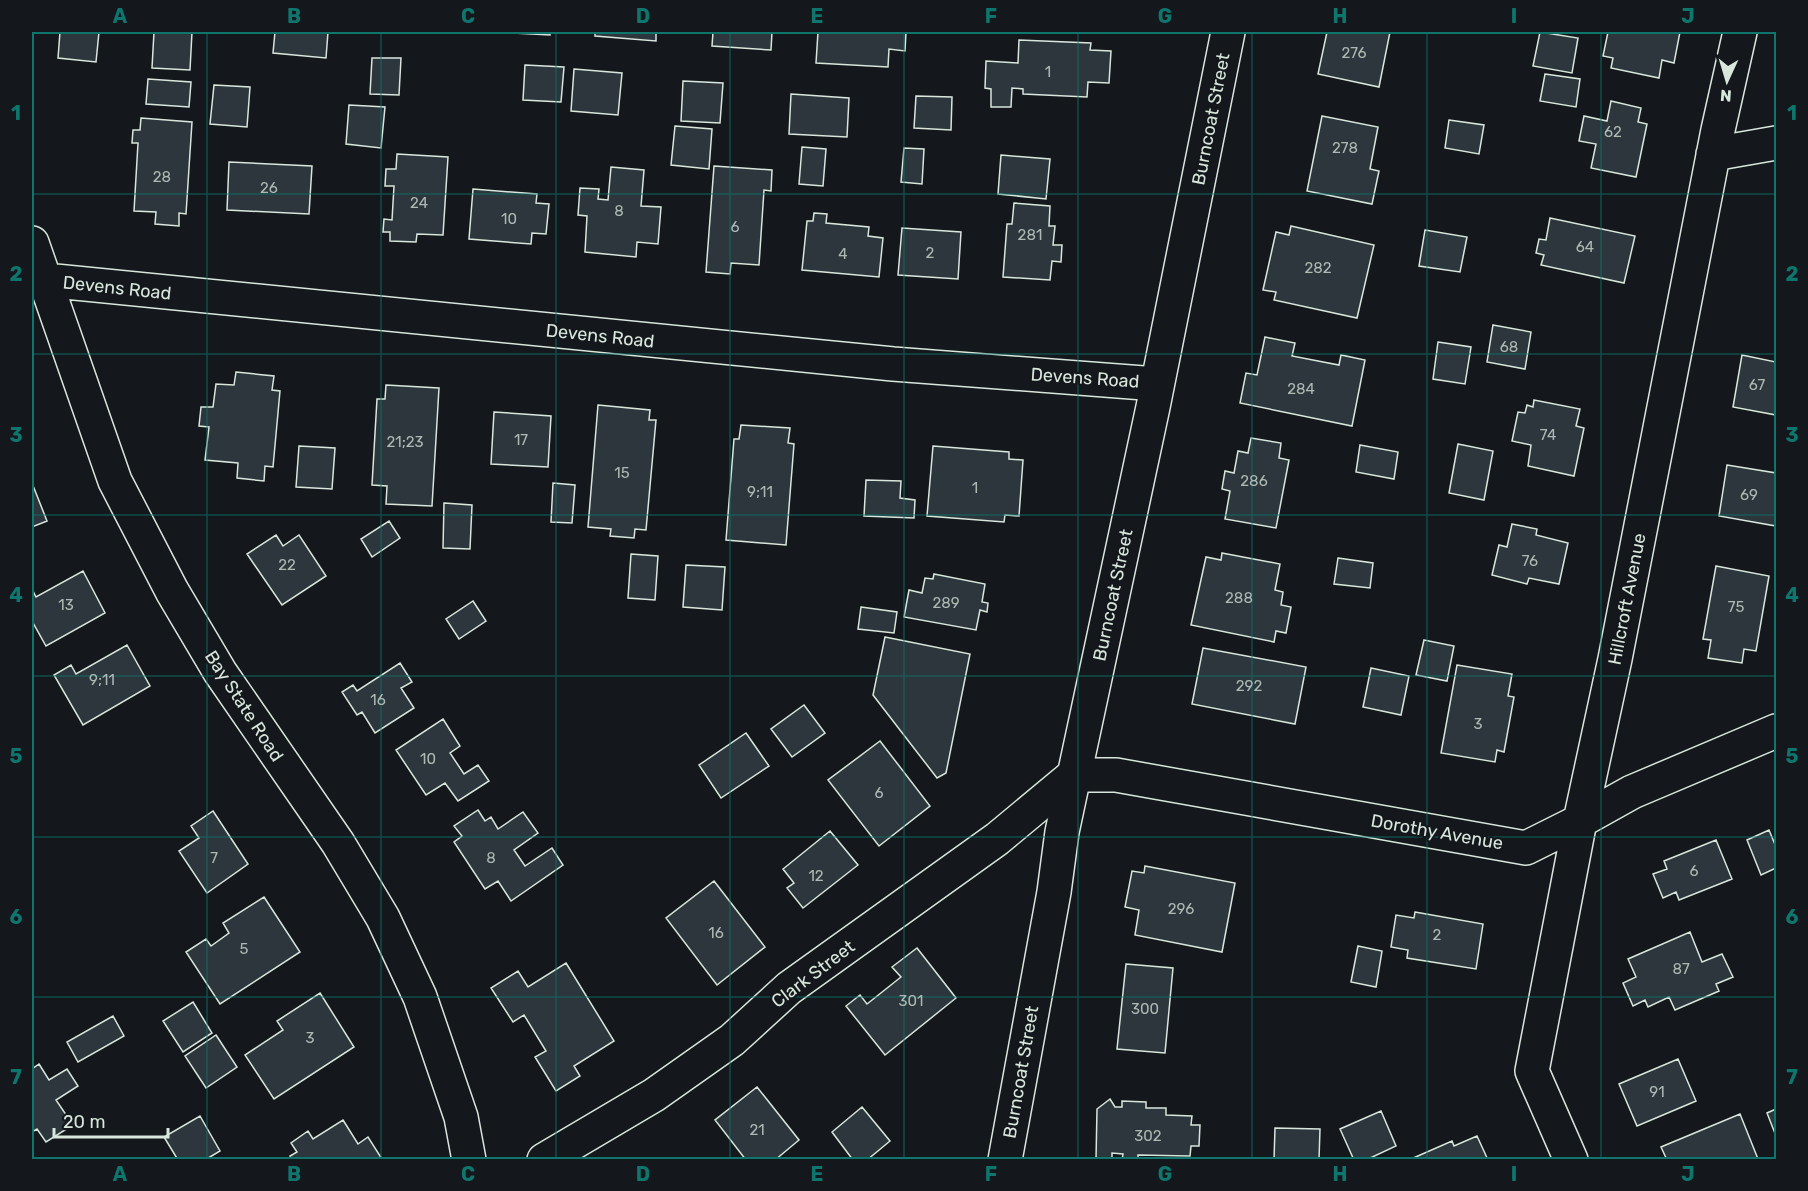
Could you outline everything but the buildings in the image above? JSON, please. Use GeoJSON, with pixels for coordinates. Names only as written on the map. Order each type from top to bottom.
{"type":"FeatureCollection","features":[{"type":"Feature","properties":{"kind":"street","name":"Burncoat Street"},"geometry":{"type":"LineString","coordinates":[[1005,1160],[1054,892],[1062,832],[1101,659],[1228,32]]}},
{"type":"Feature","properties":{"kind":"street","name":"Hillcroft Avenue"},"geometry":{"type":"LineString","coordinates":[[1571,1160],[1532,1071],[1713,154],[1740,32]]}},
{"type":"Feature","properties":{"kind":"street"},"geometry":{"type":"LineString","coordinates":[[1713,154],[1776,144]]}},
{"type":"Feature","properties":{"kind":"street","name":"Bay State Road"},"geometry":{"type":"LineString","coordinates":[[32,243],[115,481],[144,540],[220,672],[338,843],[383,918],[420,997],[461,1118],[469,1160]]}},
{"type":"Feature","properties":{"kind":"street","name":"Devens Road"},"geometry":{"type":"LineString","coordinates":[[45,280],[893,364],[1157,384]]}},
{"type":"Feature","properties":{"kind":"street","name":"Dorothy Avenue"},"geometry":{"type":"LineString","coordinates":[[1074,775],[1116,775],[1526,848],[1632,792],[1776,731]]}},
{"type":"Feature","properties":{"kind":"street","name":"Clark Street"},"geometry":{"type":"LineString","coordinates":[[544,1160],[654,1095],[732,1040],[789,988],[997,839],[1074,775]]}}]}
